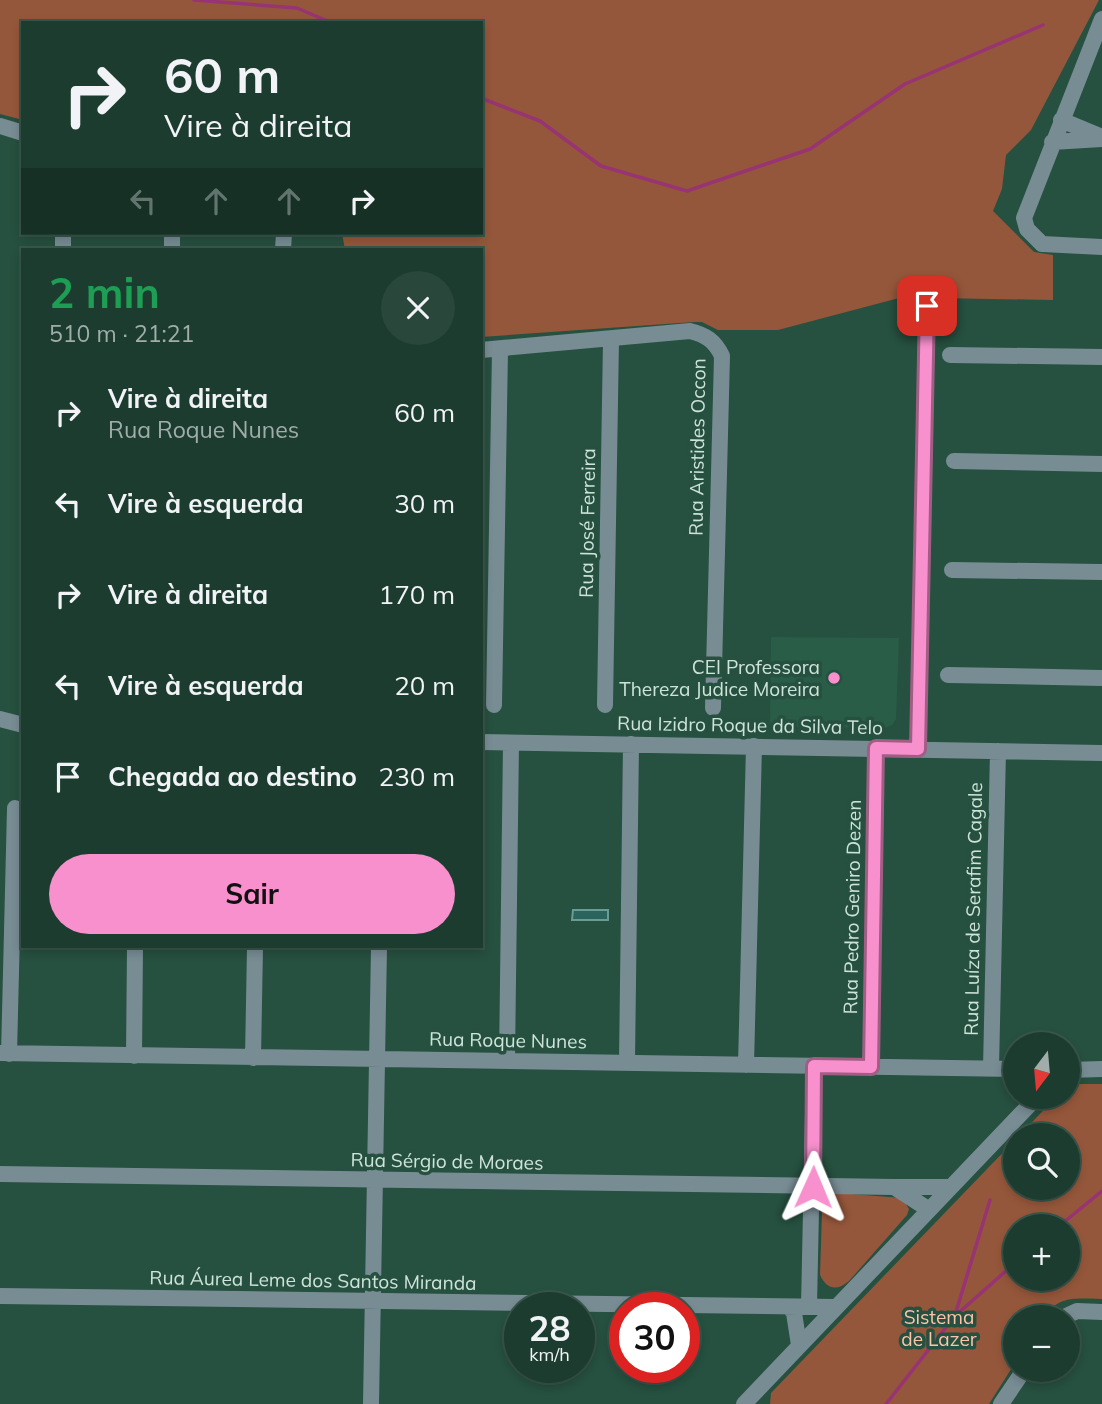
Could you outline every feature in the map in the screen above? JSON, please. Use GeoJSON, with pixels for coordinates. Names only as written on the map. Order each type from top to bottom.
{"type":"FeatureCollection","features":[{"type":"Feature","properties":{"kind":"street"},"geometry":{"type":"LineString","coordinates":[[1102,19],[1098,37],[1026,208],[1025,225],[1042,244],[1102,247]]}},
{"type":"Feature","properties":{"kind":"street"},"geometry":{"type":"LineString","coordinates":[[1061,120],[1102,138]]}},
{"type":"Feature","properties":{"kind":"street"},"geometry":{"type":"LineString","coordinates":[[0,126],[21,132]]}},
{"type":"Feature","properties":{"kind":"street"},"geometry":{"type":"LineString","coordinates":[[1052,142],[1102,138]]}},
{"type":"Feature","properties":{"kind":"street"},"geometry":{"type":"LineString","coordinates":[[918,749],[927,306]]}},
{"type":"Feature","properties":{"kind":"street","name":"Rua Aristides Occon"},"geometry":{"type":"LineString","coordinates":[[483,350],[691,331],[711,339],[722,356],[713,708]]}},
{"type":"Feature","properties":{"kind":"street","name":"Rua José Ferreira"},"geometry":{"type":"LineString","coordinates":[[605,705],[611,340]]}},
{"type":"Feature","properties":{"kind":"street"},"geometry":{"type":"LineString","coordinates":[[494,705],[500,350]]}},
{"type":"Feature","properties":{"kind":"street"},"geometry":{"type":"LineString","coordinates":[[950,355],[1102,357]]}},
{"type":"Feature","properties":{"kind":"street"},"geometry":{"type":"LineString","coordinates":[[954,461],[1102,464]]}},
{"type":"Feature","properties":{"kind":"street"},"geometry":{"type":"LineString","coordinates":[[952,570],[1102,572]]}},
{"type":"Feature","properties":{"kind":"street"},"geometry":{"type":"LineString","coordinates":[[948,675],[1102,678]]}},
{"type":"Feature","properties":{"kind":"street"},"geometry":{"type":"LineString","coordinates":[[0,719],[21,724]]}},
{"type":"Feature","properties":{"kind":"street","name":"Rua Izidro Roque da Silva Telo"},"geometry":{"type":"LineString","coordinates":[[483,742],[1102,753]]}},
{"type":"Feature","properties":{"kind":"street"},"geometry":{"type":"LineString","coordinates":[[507,1060],[511,743]]}},
{"type":"Feature","properties":{"kind":"street"},"geometry":{"type":"LineString","coordinates":[[627,1062],[631,744]]}},
{"type":"Feature","properties":{"kind":"street"},"geometry":{"type":"LineString","coordinates":[[746,1065],[754,746]]}},
{"type":"Feature","properties":{"kind":"street","name":"Rua Pedro Geniro Dezen"},"geometry":{"type":"LineString","coordinates":[[871,1067],[876,748]]}},
{"type":"Feature","properties":{"kind":"street","name":"Rua Luíza de Serafim Cagale"},"geometry":{"type":"LineString","coordinates":[[991,1068],[998,751]]}},
{"type":"Feature","properties":{"kind":"street"},"geometry":{"type":"LineString","coordinates":[[4,1054],[15,808]]}},
{"type":"Feature","properties":{"kind":"street"},"geometry":{"type":"LineString","coordinates":[[134,1056],[135,948]]}},
{"type":"Feature","properties":{"kind":"street"},"geometry":{"type":"LineString","coordinates":[[253,1058],[255,948]]}},
{"type":"Feature","properties":{"kind":"street"},"geometry":{"type":"LineString","coordinates":[[371,1404],[371,1302],[377,1181],[379,948]]}},
{"type":"Feature","properties":{"kind":"street","name":"Rua Roque Nunes"},"geometry":{"type":"LineString","coordinates":[[4,1054],[991,1068],[1003,1071]]}},
{"type":"Feature","properties":{"kind":"street"},"geometry":{"type":"LineString","coordinates":[[809,1306],[814,1066]]}},
{"type":"Feature","properties":{"kind":"street"},"geometry":{"type":"LineString","coordinates":[[1080,1070],[1102,1069]]}},
{"type":"Feature","properties":{"kind":"street"},"geometry":{"type":"LineString","coordinates":[[744,1404],[756,1397],[799,1345],[950,1187],[1017,1110]]}},
{"type":"Feature","properties":{"kind":"street","name":"Rua Sérgio de Moraes"},"geometry":{"type":"LineString","coordinates":[[0,1174],[950,1187]]}},
{"type":"Feature","properties":{"kind":"street"},"geometry":{"type":"LineString","coordinates":[[894,1187],[928,1209]]}},
{"type":"Feature","properties":{"kind":"street","name":"Rua Áurea Leme dos Santos Miranda"},"geometry":{"type":"LineString","coordinates":[[0,1296],[835,1307]]}},
{"type":"Feature","properties":{"kind":"street"},"geometry":{"type":"LineString","coordinates":[[789,1307],[797,1323],[799,1345]]}},
{"type":"Feature","properties":{"kind":"street"},"geometry":{"type":"LineString","coordinates":[[1080,1311],[1102,1312]]}},
{"type":"Feature","properties":{"kind":"street"},"geometry":{"type":"LineString","coordinates":[[1001,1404],[1016,1382]]}},
{"type":"Feature","properties":{"kind":"shaded area","name":"CEI Professora Thereza Judice Moreira"},"geometry":{"type":"Polygon","coordinates":[[[771,637],[899,638],[896,719],[892,725],[885,728],[770,727],[771,637]]]}},
{"type":"Feature","properties":{"kind":"green space"},"geometry":{"type":"Polygon","coordinates":[[[0,0],[1099,0],[1031,130],[1006,155],[1002,189],[993,211],[1034,252],[1053,255],[1053,300],[937,298],[937,288],[778,330],[718,330],[702,322],[694,322],[483,337],[483,248],[345,248],[342,235],[483,235],[483,21],[21,21],[21,119],[0,114],[0,0]]]}},
{"type":"Feature","properties":{"kind":"green space","name":"Sistema de Lazer"},"geometry":{"type":"Polygon","coordinates":[[[1080,1084],[1102,1084],[1102,1299],[1069,1300],[1056,1305],[1003,1305],[1003,1382],[989,1404],[770,1404],[771,1393],[1003,1152],[1003,1200],[1080,1200],[1080,1123],[1031,1123],[1044,1110],[1080,1110],[1080,1084]]]}},
{"type":"Feature","properties":{"kind":"green space","name":"Sistema de Lazer"},"geometry":{"type":"Polygon","coordinates":[[[838,1193],[902,1198],[909,1209],[907,1215],[849,1281],[833,1287],[826,1284],[820,1275],[822,1212],[826,1199],[838,1193]]]}},
{"type":"Feature","properties":{"kind":"building"},"geometry":{"type":"Polygon","coordinates":[[[573,910],[608,910],[608,920],[572,920],[573,910]]]}},
{"type":"Feature","properties":{"kind":"waterway"},"geometry":{"type":"LineString","coordinates":[[194,0],[297,8],[327,21]]}},
{"type":"Feature","properties":{"kind":"waterway"},"geometry":{"type":"LineString","coordinates":[[483,99],[540,121],[601,166],[687,191],[810,149],[905,84],[1043,25]]}},
{"type":"Feature","properties":{"kind":"waterway"},"geometry":{"type":"LineString","coordinates":[[1074,1214],[1102,1191]]}},
{"type":"Feature","properties":{"kind":"waterway"},"geometry":{"type":"LineString","coordinates":[[955,1315],[990,1200]]}},
{"type":"Feature","properties":{"kind":"waterway"},"geometry":{"type":"LineString","coordinates":[[886,1404],[955,1316],[1003,1274]]}},
{"type":"Feature","properties":{"kind":"place","name":"CEI Professora Thereza Judice Moreira"},"geometry":{"type":"Point","coordinates":[834,678]}},
{"type":"Feature","properties":{"kind":"route"},"geometry":{"type":"LineString","coordinates":[[813,1187],[814,1066],[871,1067],[876,748],[918,749],[927,306]]}}]}
